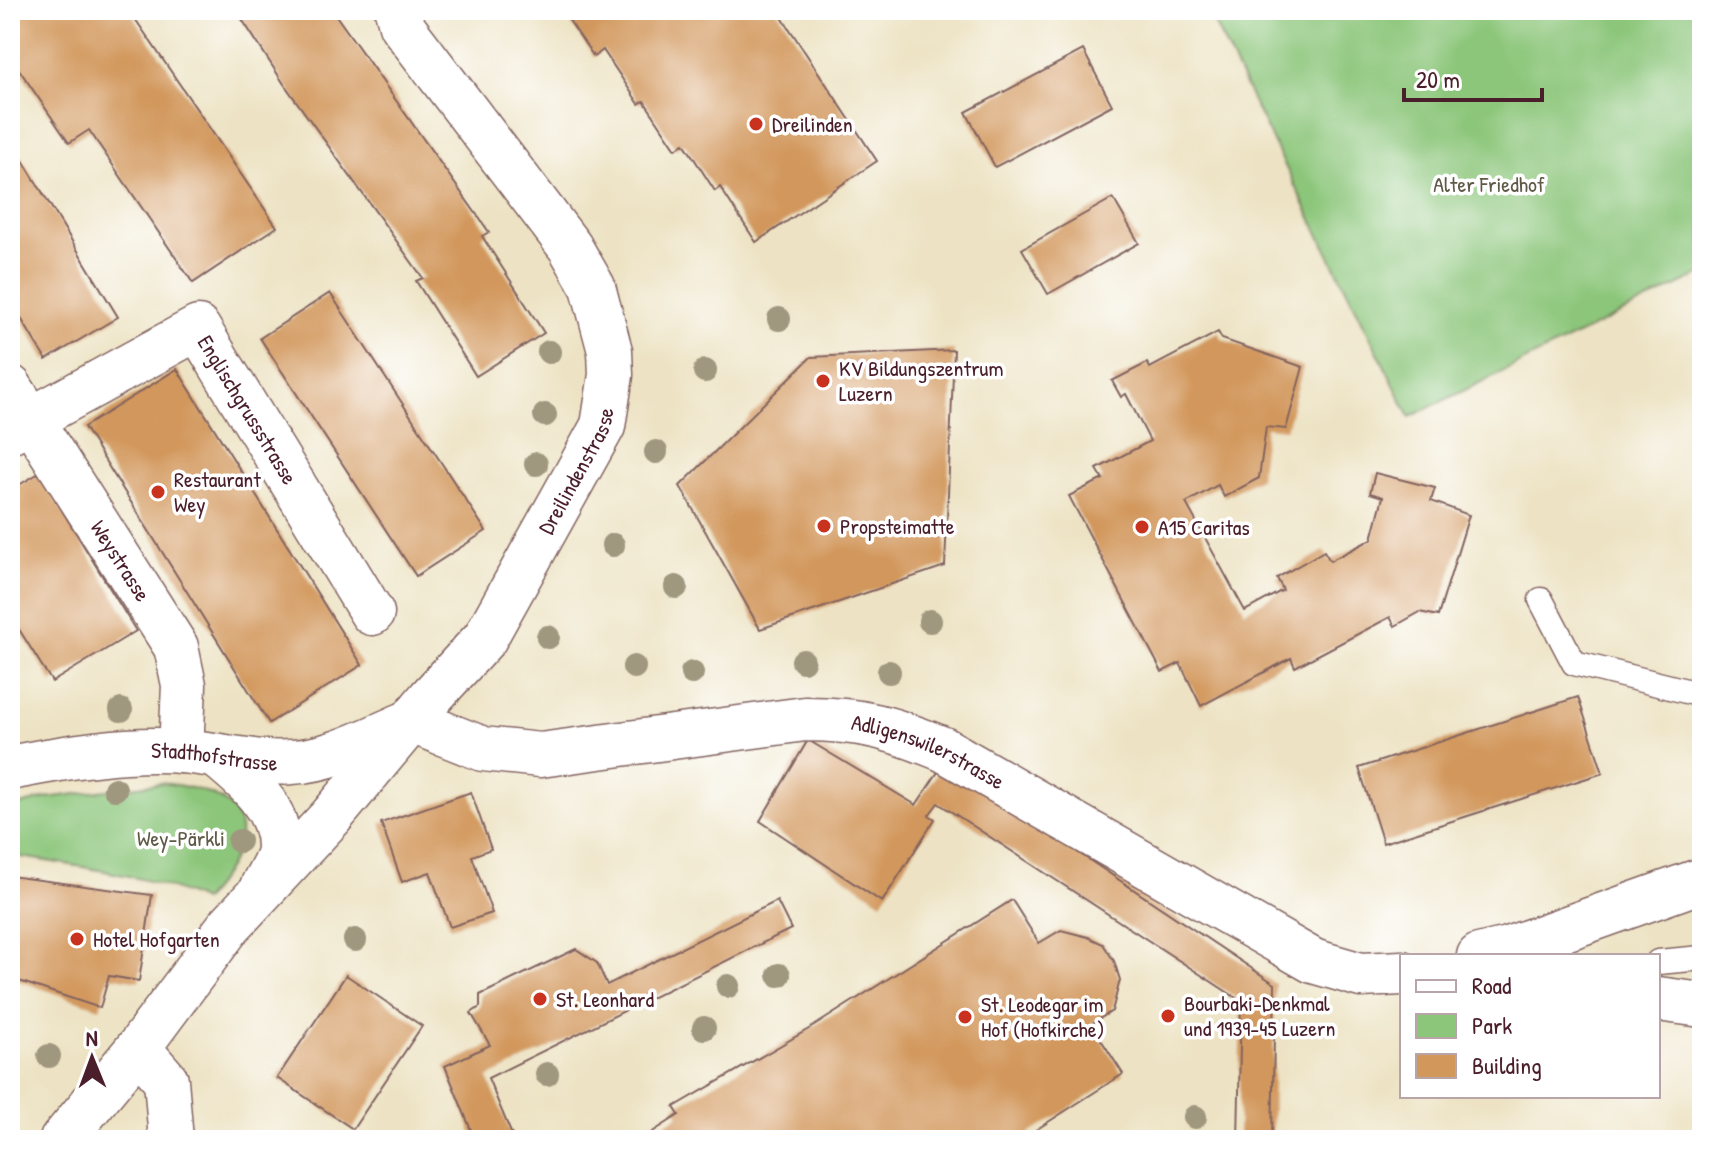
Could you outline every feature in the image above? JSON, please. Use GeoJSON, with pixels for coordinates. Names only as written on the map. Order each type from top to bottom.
{"type":"FeatureCollection","features":[{"type":"Feature","properties":{"kind":"street","name":"Dreilindenstrasse"},"geometry":{"type":"LineString","coordinates":[[62,1140],[138,1048],[229,926],[331,817],[485,638],[603,426],[611,375],[610,351],[593,287],[570,247],[401,25],[397,10]]}},
{"type":"Feature","properties":{"kind":"street","name":"Englischgrussstrasse"},"geometry":{"type":"LineString","coordinates":[[17,412],[198,328],[372,613]]}},
{"type":"Feature","properties":{"kind":"street","name":"Weystrasse"},"geometry":{"type":"LineString","coordinates":[[17,412],[176,647],[200,754]]}},
{"type":"Feature","properties":{"kind":"street","name":"Adligenswilerstrasse"},"geometry":{"type":"LineString","coordinates":[[412,721],[483,749],[540,755],[805,719],[847,719],[894,729],[943,749],[1313,961],[1361,975],[1400,973]]}},
{"type":"Feature","properties":{"kind":"street","name":"Stadthofstrasse"},"geometry":{"type":"LineString","coordinates":[[10,768],[68,756],[200,754],[292,762],[333,755],[412,721]]}},
{"type":"Feature","properties":{"kind":"street","name":"Dreilindenstrasse"},"geometry":{"type":"LineString","coordinates":[[200,754],[249,783],[272,814],[280,849],[258,897]]}},
{"type":"Feature","properties":{"kind":"street"},"geometry":{"type":"LineString","coordinates":[[1487,954],[1702,880]]}},
{"type":"Feature","properties":{"kind":"street"},"geometry":{"type":"LineString","coordinates":[[1660,999],[1702,1005]]}},
{"type":"Feature","properties":{"kind":"street"},"geometry":{"type":"LineString","coordinates":[[138,1048],[166,1080],[171,1140]]}},
{"type":"Feature","properties":{"kind":"lane"},"geometry":{"type":"LineString","coordinates":[[1541,600],[1574,663],[1702,695]]}},
{"type":"Feature","properties":{"kind":"lane"},"geometry":{"type":"LineString","coordinates":[[1660,962],[1702,958]]}},
{"type":"Feature","properties":{"kind":"green space","name":"Alter Friedhof"},"geometry":{"type":"Polygon","coordinates":[[[1702,10],[1702,274],[1410,417],[1208,11],[1702,10]]]}},
{"type":"Feature","properties":{"kind":"green space","name":"Wey-Pärkli"},"geometry":{"type":"Polygon","coordinates":[[[161,783],[216,796],[236,814],[240,827],[239,843],[233,859],[203,901],[133,877],[10,855],[10,808],[46,798],[161,783]]]}},
{"type":"Feature","properties":{"kind":"building"},"geometry":{"type":"Polygon","coordinates":[[[10,10],[129,10],[277,227],[193,283],[89,130],[69,143],[10,56],[10,10]]]}},
{"type":"Feature","properties":{"kind":"building"},"geometry":{"type":"Polygon","coordinates":[[[236,10],[332,10],[489,232],[482,236],[544,333],[476,376],[416,281],[423,278],[284,84],[236,10]]]}},
{"type":"Feature","properties":{"kind":"building","name":"Dreilinden"},"geometry":{"type":"Polygon","coordinates":[[[562,10],[777,10],[877,161],[756,242],[720,187],[715,191],[684,143],[676,149],[644,101],[639,104],[603,50],[594,57],[562,10]]]}},
{"type":"Feature","properties":{"kind":"building"},"geometry":{"type":"Polygon","coordinates":[[[1083,50],[1112,105],[995,167],[966,112],[1083,50]]]}},
{"type":"Feature","properties":{"kind":"building"},"geometry":{"type":"Polygon","coordinates":[[[10,139],[118,317],[46,360],[10,300],[10,139]]]}},
{"type":"Feature","properties":{"kind":"building"},"geometry":{"type":"Polygon","coordinates":[[[1113,198],[1139,243],[1048,294],[1022,249],[1113,198]]]}},
{"type":"Feature","properties":{"kind":"building"},"geometry":{"type":"Polygon","coordinates":[[[330,293],[486,531],[416,576],[260,338],[330,293]]]}},
{"type":"Feature","properties":{"kind":"building","name":"A15 Caritas"},"geometry":{"type":"Polygon","coordinates":[[[1218,332],[1222,339],[1303,367],[1286,429],[1266,427],[1259,478],[1224,497],[1218,485],[1186,503],[1245,611],[1283,590],[1277,578],[1324,551],[1330,561],[1372,539],[1383,497],[1370,493],[1375,473],[1435,488],[1431,501],[1469,515],[1438,616],[1420,612],[1395,626],[1390,617],[1295,667],[1291,658],[1201,706],[1180,663],[1162,672],[1069,496],[1103,479],[1097,469],[1150,441],[1126,394],[1121,397],[1112,381],[1147,363],[1150,368],[1218,332]]]}},
{"type":"Feature","properties":{"kind":"building","name":"Propsteimatte"},"geometry":{"type":"Polygon","coordinates":[[[954,350],[945,566],[760,629],[680,486],[811,357],[954,350]]]}},
{"type":"Feature","properties":{"kind":"building"},"geometry":{"type":"Polygon","coordinates":[[[177,369],[362,665],[269,723],[84,427],[177,369]]]}},
{"type":"Feature","properties":{"kind":"building"},"geometry":{"type":"Polygon","coordinates":[[[39,473],[136,631],[52,682],[10,615],[10,482],[14,488],[39,473]]]}},
{"type":"Feature","properties":{"kind":"building"},"geometry":{"type":"Polygon","coordinates":[[[1578,697],[1603,773],[1383,843],[1359,768],[1578,697]]]}},
{"type":"Feature","properties":{"kind":"building"},"geometry":{"type":"Polygon","coordinates":[[[808,740],[916,805],[944,763],[1275,984],[1272,1140],[1238,1140],[1241,1001],[938,803],[929,815],[935,819],[882,902],[760,821],[808,740]]]}},
{"type":"Feature","properties":{"kind":"building"},"geometry":{"type":"Polygon","coordinates":[[[471,792],[491,849],[472,856],[492,913],[450,927],[430,872],[402,882],[381,823],[471,792]]]}},
{"type":"Feature","properties":{"kind":"building","name":"Hotel Hofgarten"},"geometry":{"type":"Polygon","coordinates":[[[10,876],[152,895],[139,981],[109,976],[100,1008],[10,978],[10,876]]]}},
{"type":"Feature","properties":{"kind":"building","name":"St. Leodegar im Hof (Hofkirche)"},"geometry":{"type":"Polygon","coordinates":[[[1012,900],[1039,943],[1061,930],[1103,944],[1114,961],[1120,980],[1112,1011],[1091,1024],[1123,1074],[1020,1140],[640,1140],[679,1115],[674,1107],[814,1026],[1012,900]]]}},
{"type":"Feature","properties":{"kind":"building"},"geometry":{"type":"Polygon","coordinates":[[[777,901],[791,929],[488,1078],[514,1140],[475,1140],[445,1066],[490,1045],[471,1013],[480,1007],[480,995],[576,949],[597,963],[607,985],[777,901]]]}},
{"type":"Feature","properties":{"kind":"building"},"geometry":{"type":"Polygon","coordinates":[[[346,975],[422,1026],[353,1129],[277,1078],[346,975]]]}},
{"type":"Feature","properties":{"kind":"place","name":"Dreilinden"},"geometry":{"type":"Point","coordinates":[756,124]}},
{"type":"Feature","properties":{"kind":"place","name":"KV Bildungszentrum Luzern"},"geometry":{"type":"Point","coordinates":[823,381]}},
{"type":"Feature","properties":{"kind":"place","name":"Restaurant Wey"},"geometry":{"type":"Point","coordinates":[158,492]}},
{"type":"Feature","properties":{"kind":"place","name":"Propsteimatte"},"geometry":{"type":"Point","coordinates":[824,526]}},
{"type":"Feature","properties":{"kind":"place","name":"A15 Caritas"},"geometry":{"type":"Point","coordinates":[1142,527]}},
{"type":"Feature","properties":{"kind":"place","name":"Hotel Hofgarten"},"geometry":{"type":"Point","coordinates":[77,939]}},
{"type":"Feature","properties":{"kind":"place","name":"St. Leonhard"},"geometry":{"type":"Point","coordinates":[540,999]}},
{"type":"Feature","properties":{"kind":"place","name":"Bourbaki-Denkmal und 1939-45 Luzern"},"geometry":{"type":"Point","coordinates":[1168,1016]}},
{"type":"Feature","properties":{"kind":"place","name":"St. Leodegar im Hof (Hofkirche)"},"geometry":{"type":"Point","coordinates":[965,1017]}}]}
